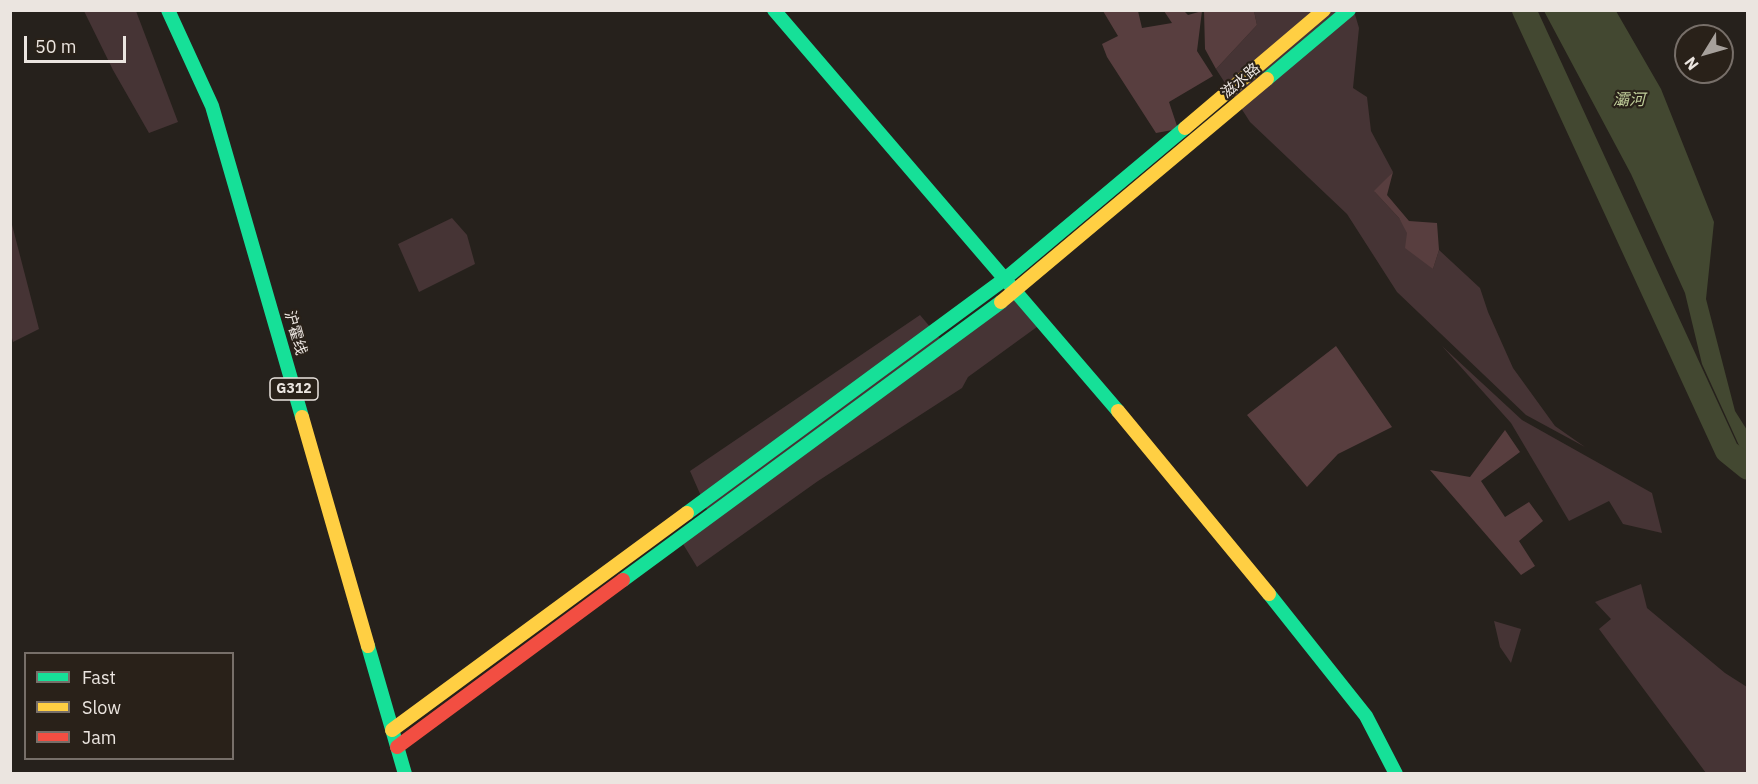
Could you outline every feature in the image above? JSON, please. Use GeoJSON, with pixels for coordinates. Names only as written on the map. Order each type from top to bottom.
{"type":"FeatureCollection","features":[{"type":"Feature","properties":{"kind":"main road","name":"沪霍线"},"geometry":{"type":"LineString","coordinates":[[168,10],[212,106],[405,774]]}},
{"type":"Feature","properties":{"kind":"main road"},"geometry":{"type":"LineString","coordinates":[[774,10],[1017,290],[1224,539],[1366,716],[1396,774]]}},
{"type":"Feature","properties":{"kind":"main road","name":"滋水路"},"geometry":{"type":"LineString","coordinates":[[392,730],[1006,278],[1324,10]]}},
{"type":"Feature","properties":{"kind":"main road","name":"滋水路"},"geometry":{"type":"LineString","coordinates":[[397,747],[1017,290],[1154,177],[1349,10]]}},
{"type":"Feature","properties":{"kind":"shaded area"},"geometry":{"type":"Polygon","coordinates":[[[84,11],[136,11],[178,122],[149,133],[113,70],[84,11]]]}},
{"type":"Feature","properties":{"kind":"shaded area"},"geometry":{"type":"Polygon","coordinates":[[[1103,11],[1138,11],[1142,28],[1172,23],[1164,11],[1184,11],[1188,15],[1202,11],[1197,51],[1213,76],[1169,102],[1178,129],[1156,133],[1107,57],[1102,44],[1118,36],[1103,11]]]}},
{"type":"Feature","properties":{"kind":"shaded area"},"geometry":{"type":"Polygon","coordinates":[[[1204,11],[1254,11],[1257,25],[1216,69],[1205,49],[1204,11]]]}},
{"type":"Feature","properties":{"kind":"shaded area"},"geometry":{"type":"Polygon","coordinates":[[[1254,11],[1354,11],[1359,28],[1353,88],[1367,97],[1371,131],[1393,172],[1375,192],[1399,218],[1433,269],[1439,250],[1480,288],[1513,368],[1555,426],[1585,447],[1526,415],[1397,292],[1347,214],[1250,122],[1216,69],[1257,25],[1254,11]]]}},
{"type":"Feature","properties":{"kind":"shaded area"},"geometry":{"type":"Polygon","coordinates":[[[1393,172],[1387,195],[1409,221],[1437,223],[1439,250],[1433,269],[1405,248],[1407,233],[1399,218],[1374,191],[1393,172]]]}},
{"type":"Feature","properties":{"kind":"shaded area"},"geometry":{"type":"Polygon","coordinates":[[[10,217],[39,329],[13,342],[10,330],[10,217]]]}},
{"type":"Feature","properties":{"kind":"shaded area"},"geometry":{"type":"Polygon","coordinates":[[[452,218],[467,235],[475,264],[419,292],[398,244],[452,218]]]}},
{"type":"Feature","properties":{"kind":"shaded area"},"geometry":{"type":"Polygon","coordinates":[[[1017,297],[1041,324],[968,377],[962,388],[818,481],[697,567],[683,544],[712,521],[690,471],[920,315],[947,347],[1017,297]]]}},
{"type":"Feature","properties":{"kind":"shaded area"},"geometry":{"type":"Polygon","coordinates":[[[1336,346],[1392,427],[1338,454],[1307,487],[1247,415],[1336,346]]]}},
{"type":"Feature","properties":{"kind":"shaded area"},"geometry":{"type":"Polygon","coordinates":[[[1442,346],[1522,420],[1652,493],[1662,533],[1623,524],[1609,501],[1569,521],[1511,423],[1442,346]]]}},
{"type":"Feature","properties":{"kind":"shaded area"},"geometry":{"type":"Polygon","coordinates":[[[1505,430],[1520,452],[1481,481],[1505,517],[1529,502],[1543,521],[1519,541],[1535,566],[1521,575],[1430,470],[1470,477],[1505,430]]]}},
{"type":"Feature","properties":{"kind":"shaded area"},"geometry":{"type":"Polygon","coordinates":[[[1641,584],[1647,608],[1725,673],[1747,687],[1747,773],[1706,773],[1599,629],[1611,619],[1595,602],[1641,584]]]}},
{"type":"Feature","properties":{"kind":"shaded area"},"geometry":{"type":"Polygon","coordinates":[[[1494,621],[1521,629],[1511,663],[1500,647],[1494,621]]]}},
{"type":"Feature","properties":{"kind":"water","name":"灞河"},"geometry":{"type":"Polygon","coordinates":[[[1544,11],[1616,11],[1661,89],[1714,222],[1706,299],[1735,411],[1747,430],[1747,463],[1702,364],[1685,293],[1631,174],[1544,11]]]}},
{"type":"Feature","properties":{"kind":"waterway","name":"灞河"},"geometry":{"type":"LineString","coordinates":[[1524,10],[1727,451],[1748,468]]}},
{"type":"Feature","properties":{"kind":"traffic: fast"},"geometry":{"type":"LineString","coordinates":[[168,10],[212,106],[302,417]]}},
{"type":"Feature","properties":{"kind":"traffic: fast"},"geometry":{"type":"LineString","coordinates":[[774,10],[1118,411]]}},
{"type":"Feature","properties":{"kind":"traffic: fast"},"geometry":{"type":"LineString","coordinates":[[1267,79],[1349,10]]}},
{"type":"Feature","properties":{"kind":"traffic: fast"},"geometry":{"type":"LineString","coordinates":[[687,513],[1006,278],[1185,128]]}},
{"type":"Feature","properties":{"kind":"traffic: fast"},"geometry":{"type":"LineString","coordinates":[[623,580],[1001,302]]}},
{"type":"Feature","properties":{"kind":"traffic: fast"},"geometry":{"type":"LineString","coordinates":[[1269,594],[1366,716],[1396,774]]}},
{"type":"Feature","properties":{"kind":"traffic: fast"},"geometry":{"type":"LineString","coordinates":[[368,646],[405,774]]}},
{"type":"Feature","properties":{"kind":"traffic: slow"},"geometry":{"type":"LineString","coordinates":[[1185,128],[1324,10]]}},
{"type":"Feature","properties":{"kind":"traffic: slow"},"geometry":{"type":"LineString","coordinates":[[1001,302],[1267,79]]}},
{"type":"Feature","properties":{"kind":"traffic: slow"},"geometry":{"type":"LineString","coordinates":[[1118,411],[1269,594]]}},
{"type":"Feature","properties":{"kind":"traffic: slow"},"geometry":{"type":"LineString","coordinates":[[302,417],[368,646]]}},
{"type":"Feature","properties":{"kind":"traffic: slow"},"geometry":{"type":"LineString","coordinates":[[392,730],[687,513]]}},
{"type":"Feature","properties":{"kind":"traffic: jam"},"geometry":{"type":"LineString","coordinates":[[397,747],[623,580]]}}]}
